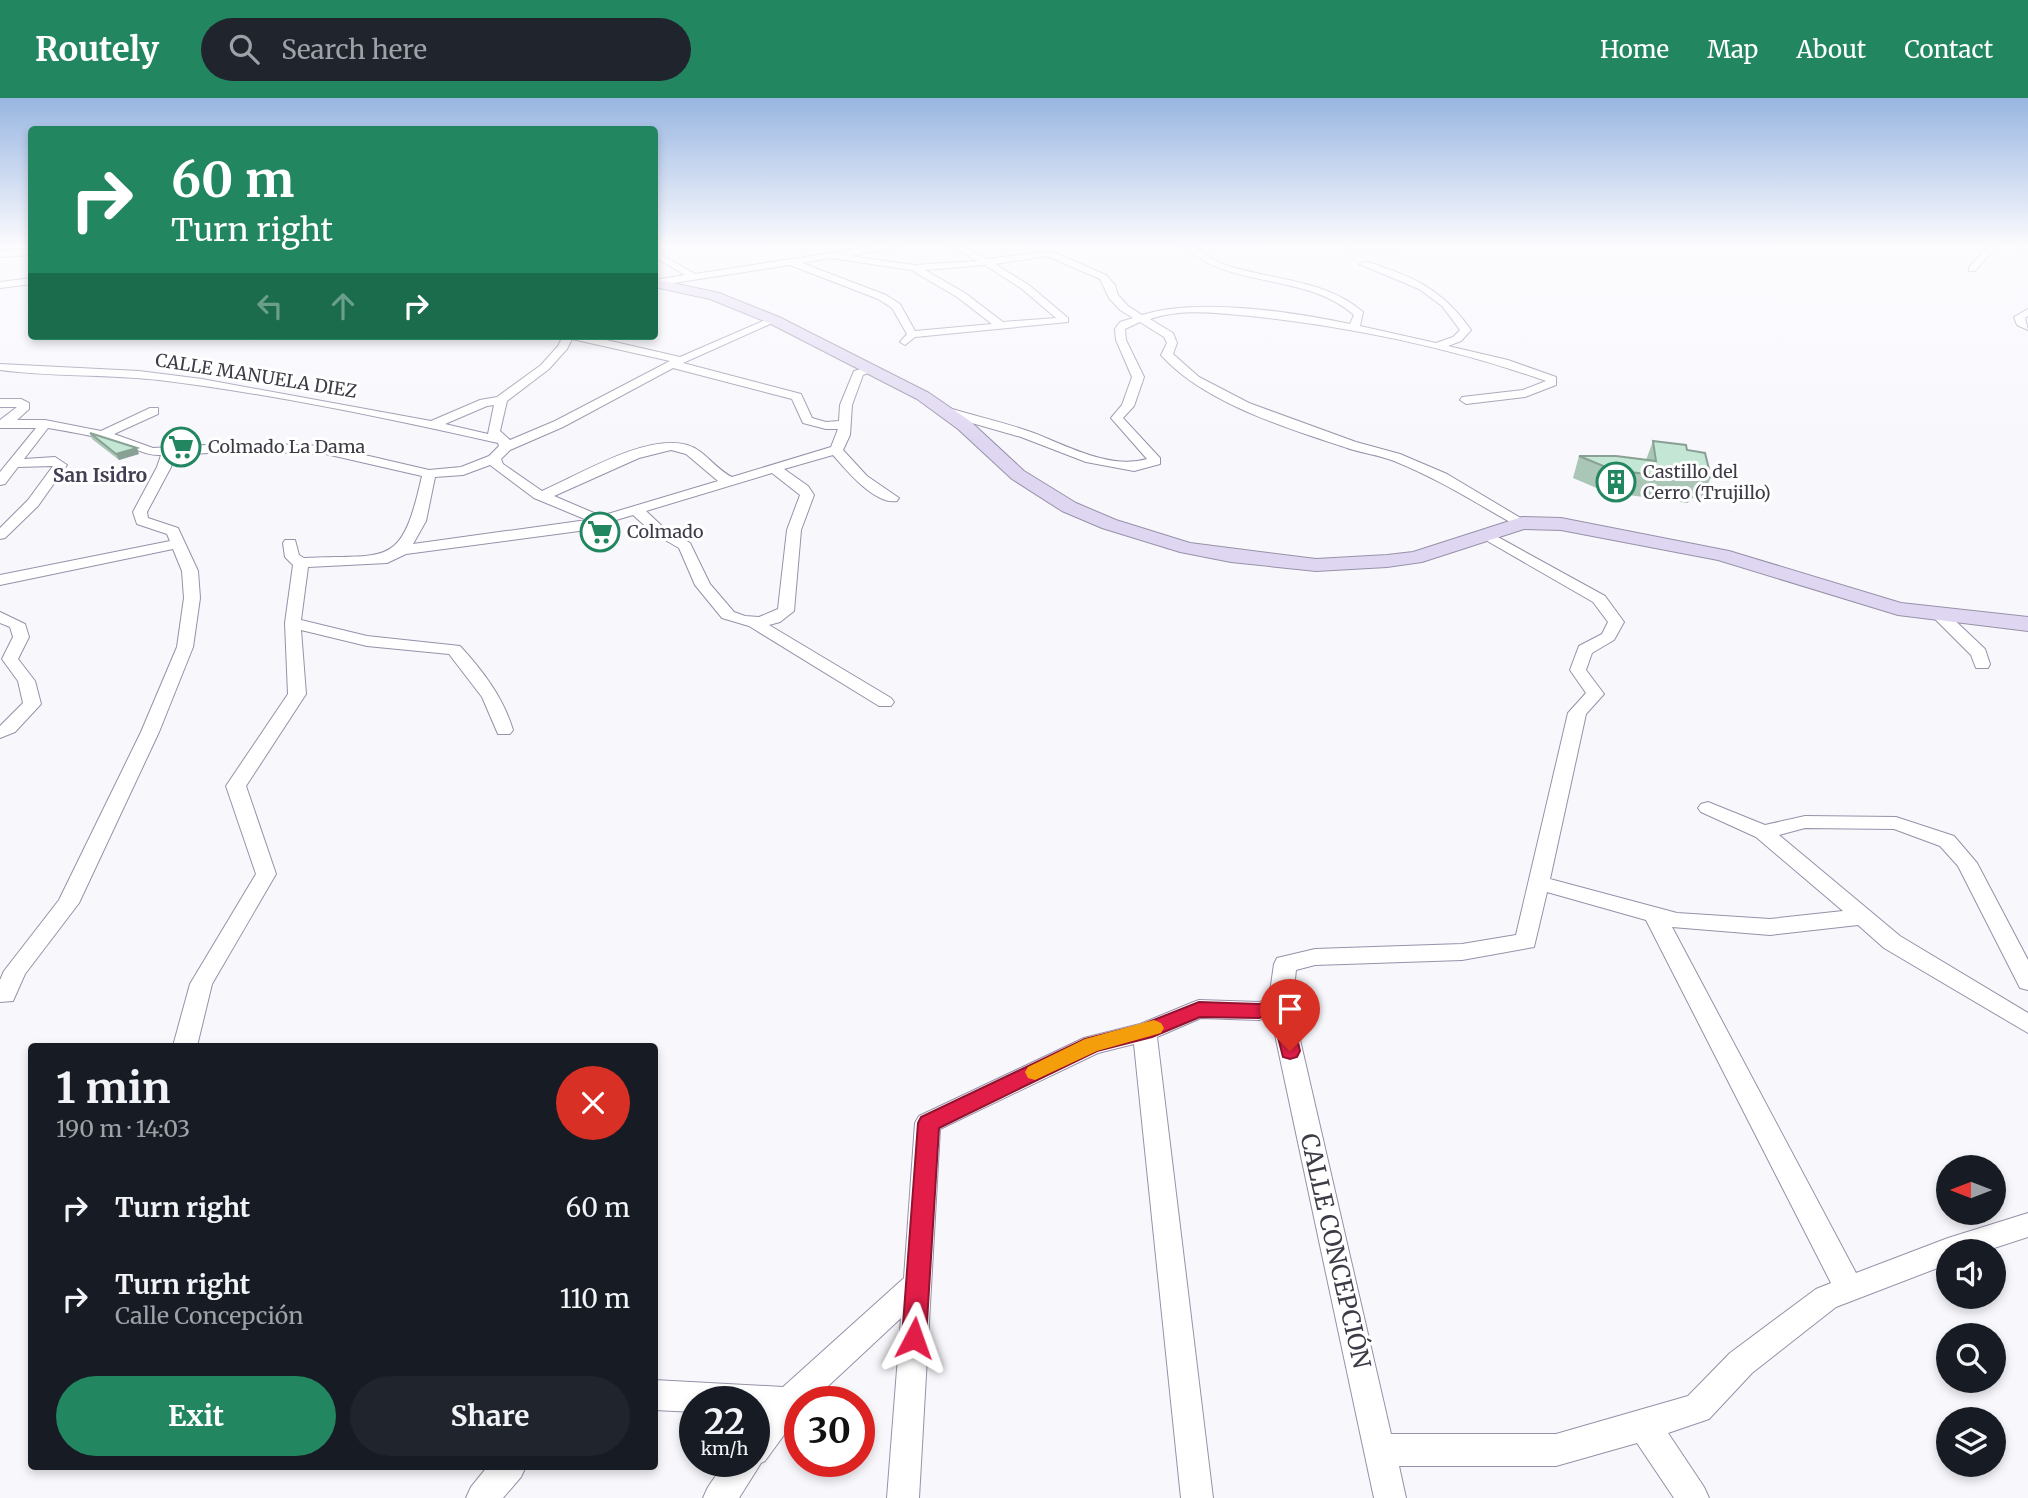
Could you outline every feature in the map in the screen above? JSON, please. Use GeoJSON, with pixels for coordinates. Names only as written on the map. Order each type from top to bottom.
{"type":"FeatureCollection","features":[{"type":"Feature","properties":{"kind":"street"},"geometry":{"type":"LineString","coordinates":[[750,310],[873,369],[948,412],[1018,475],[1061,503],[1109,524],[1187,548],[1231,556],[1328,564],[1415,558],[1522,523],[1561,524],[1709,552],[1761,566],[1865,601],[1941,616],[2028,624]]}},
{"type":"Feature","properties":{"kind":"street"},"geometry":{"type":"LineString","coordinates":[[898,310],[909,338],[1000,325],[1064,320],[1055,310]]}},
{"type":"Feature","properties":{"kind":"street"},"geometry":{"type":"LineString","coordinates":[[981,310],[1000,325]]}},
{"type":"Feature","properties":{"kind":"street"},"geometry":{"type":"LineString","coordinates":[[1128,310],[1169,335],[1172,342],[1167,355],[1171,360],[1195,379],[1245,406],[1407,462],[1442,477],[1522,523]]}},
{"type":"Feature","properties":{"kind":"street"},"geometry":{"type":"LineString","coordinates":[[948,412],[1025,434],[1086,458],[1134,467],[1155,461],[1136,437],[1125,431],[1117,418],[1128,406],[1138,377],[1121,340],[1120,329],[1124,324],[1165,310]]}},
{"type":"Feature","properties":{"kind":"street"},"geometry":{"type":"LineString","coordinates":[[1220,310],[1317,320],[1504,362],[1552,379],[1552,383],[1525,393],[1466,400]]}},
{"type":"Feature","properties":{"kind":"street"},"geometry":{"type":"LineString","coordinates":[[1354,328],[1359,314],[1356,310]]}},
{"type":"Feature","properties":{"kind":"street"},"geometry":{"type":"LineString","coordinates":[[1438,346],[1457,339],[1466,330],[1451,310]]}},
{"type":"Feature","properties":{"kind":"street"},"geometry":{"type":"LineString","coordinates":[[2028,312],[2019,317],[2021,323],[2028,327]]}},
{"type":"Feature","properties":{"kind":"street"},"geometry":{"type":"LineString","coordinates":[[3,424],[45,424],[127,441],[151,452],[243,447],[326,450],[429,474],[463,471],[494,459],[504,444],[559,424],[676,362],[774,320]]}},
{"type":"Feature","properties":{"kind":"street"},"geometry":{"type":"LineString","coordinates":[[433,425],[484,403],[501,400],[545,367],[566,340]]}},
{"type":"Feature","properties":{"kind":"street"},"geometry":{"type":"LineString","coordinates":[[591,340],[797,397],[807,420],[817,424],[838,426],[844,422]]}},
{"type":"Feature","properties":{"kind":"street","name":"CALLE MANUELA DIEZ"},"geometry":{"type":"LineString","coordinates":[[0,367],[47,372],[110,372],[255,390],[433,425],[504,444]]}},
{"type":"Feature","properties":{"kind":"street"},"geometry":{"type":"LineString","coordinates":[[290,543],[292,557],[301,563],[387,559],[402,550],[579,527],[775,469],[836,450],[844,435],[846,405],[858,373],[873,369]]}},
{"type":"Feature","properties":{"kind":"street"},"geometry":{"type":"LineString","coordinates":[[501,400],[493,432],[504,444]]}},
{"type":"Feature","properties":{"kind":"street"},"geometry":{"type":"LineString","coordinates":[[0,404],[21,403],[24,406],[3,424]]}},
{"type":"Feature","properties":{"kind":"street"},"geometry":{"type":"LineString","coordinates":[[100,435],[153,411]]}},
{"type":"Feature","properties":{"kind":"street"},"geometry":{"type":"LineString","coordinates":[[0,481],[45,424]]}},
{"type":"Feature","properties":{"kind":"street"},"geometry":{"type":"LineString","coordinates":[[543,496],[660,446],[686,448],[722,479],[731,481]]}},
{"type":"Feature","properties":{"kind":"street"},"geometry":{"type":"LineString","coordinates":[[836,450],[862,479],[892,498]]}},
{"type":"Feature","properties":{"kind":"street"},"geometry":{"type":"LineString","coordinates":[[5,995],[15,971],[40,942],[74,892],[150,732],[185,647],[192,597],[190,571],[173,531],[142,521],[140,512],[164,467],[168,452]]}},
{"type":"Feature","properties":{"kind":"street"},"geometry":{"type":"LineString","coordinates":[[494,459],[497,466],[543,496],[598,520]]}},
{"type":"Feature","properties":{"kind":"street"},"geometry":{"type":"LineString","coordinates":[[0,535],[30,508],[60,464],[55,461],[14,463]]}},
{"type":"Feature","properties":{"kind":"street"},"geometry":{"type":"LineString","coordinates":[[752,622],[774,619],[786,611],[794,530],[807,495],[803,489],[775,469]]}},
{"type":"Feature","properties":{"kind":"street"},"geometry":{"type":"LineString","coordinates":[[402,550],[419,521],[429,474]]}},
{"type":"Feature","properties":{"kind":"street"},"geometry":{"type":"LineString","coordinates":[[636,510],[658,530],[685,546],[703,585],[728,615],[752,622],[885,702]]}},
{"type":"Feature","properties":{"kind":"street"},"geometry":{"type":"LineString","coordinates":[[1487,535],[1599,599],[1616,622],[1608,637],[1586,650],[1578,670],[1595,694],[1577,713],[1539,883],[1677,920],[1770,927],[1861,917]]}},
{"type":"Feature","properties":{"kind":"street"},"geometry":{"type":"LineString","coordinates":[[0,580],[177,544]]}},
{"type":"Feature","properties":{"kind":"street"},"geometry":{"type":"LineString","coordinates":[[186,1043],[201,984],[266,874],[236,786],[297,694],[293,623],[301,563]]}},
{"type":"Feature","properties":{"kind":"street"},"geometry":{"type":"LineString","coordinates":[[1941,616],[1979,653],[1982,664]]}},
{"type":"Feature","properties":{"kind":"street"},"geometry":{"type":"LineString","coordinates":[[0,617],[18,624],[21,638],[10,659],[26,681],[32,704],[0,733]]}},
{"type":"Feature","properties":{"kind":"street"},"geometry":{"type":"LineString","coordinates":[[293,623],[368,641],[454,650],[471,668],[499,709],[504,730]]}},
{"type":"Feature","properties":{"kind":"street"},"geometry":{"type":"LineString","coordinates":[[1708,808],[1763,832],[1892,942],[2028,1024]]}},
{"type":"Feature","properties":{"kind":"street"},"geometry":{"type":"LineString","coordinates":[[1763,832],[1805,822],[1895,823],[1947,841],[1967,863],[2028,982]]}},
{"type":"Feature","properties":{"kind":"street","name":"CALLE CONCEPCIÓN"},"geometry":{"type":"LineString","coordinates":[[1390,1498],[1280,1005],[1285,964],[1315,957],[1462,952],[1526,941],[1539,883]]}},
{"type":"Feature","properties":{"kind":"street"},"geometry":{"type":"LineString","coordinates":[[1655,916],[1849,1289]]}},
{"type":"Feature","properties":{"kind":"street"},"geometry":{"type":"LineString","coordinates":[[903,1498],[928,1123],[1092,1045],[1145,1032],[1199,1009],[1259,1011],[1280,1005]]}},
{"type":"Feature","properties":{"kind":"street"},"geometry":{"type":"LineString","coordinates":[[1145,1032],[1197,1498]]}},
{"type":"Feature","properties":{"kind":"street"},"geometry":{"type":"LineString","coordinates":[[1984,1239],[2028,1224]]}},
{"type":"Feature","properties":{"kind":"street"},"geometry":{"type":"LineString","coordinates":[[1379,1450],[1556,1450],[1698,1408],[1752,1355],[1826,1298],[1936,1256]]}},
{"type":"Feature","properties":{"kind":"street"},"geometry":{"type":"LineString","coordinates":[[806,1386],[918,1284]]}},
{"type":"Feature","properties":{"kind":"street"},"geometry":{"type":"LineString","coordinates":[[658,1395],[784,1402]]}},
{"type":"Feature","properties":{"kind":"street"},"geometry":{"type":"LineString","coordinates":[[770,1428],[784,1409]]}},
{"type":"Feature","properties":{"kind":"street"},"geometry":{"type":"LineString","coordinates":[[1644,1426],[1693,1498]]}},
{"type":"Feature","properties":{"kind":"street"},"geometry":{"type":"LineString","coordinates":[[482,1498],[506,1470]]}},
{"type":"Feature","properties":{"kind":"street"},"geometry":{"type":"LineString","coordinates":[[719,1498],[734,1477]]}},
{"type":"Feature","properties":{"kind":"building"},"geometry":{"type":"Polygon","coordinates":[[[90,433],[137,448],[116,454],[90,433]]]}},
{"type":"Feature","properties":{"kind":"building"},"geometry":{"type":"Polygon","coordinates":[[[1653,441],[1686,445],[1687,450],[1705,453],[1711,477],[1695,475],[1696,480],[1613,470],[1579,456],[1616,456],[1656,461],[1653,441]]]}},
{"type":"Feature","properties":{"kind":"slow traffic"},"geometry":{"type":"LineString","coordinates":[[1035,1072],[1092,1045],[1154,1028]]}},
{"type":"Feature","properties":{"kind":"place","name":"Colmado La Dama"},"geometry":{"type":"Point","coordinates":[181,447]}},
{"type":"Feature","properties":{"kind":"place","name":"Castillo del Cerro (Trujillo)"},"geometry":{"type":"Point","coordinates":[1616,482]}},
{"type":"Feature","properties":{"kind":"place","name":"Colmado"},"geometry":{"type":"Point","coordinates":[600,532]}},
{"type":"Feature","properties":{"kind":"district","name":"San Isidro"},"geometry":{"type":"Point","coordinates":[100,475]}},
{"type":"Feature","properties":{"kind":"route"},"geometry":{"type":"LineString","coordinates":[[914,1338],[928,1123],[1092,1045],[1145,1032],[1199,1009],[1259,1011],[1280,1005],[1290,1051]]}}]}
